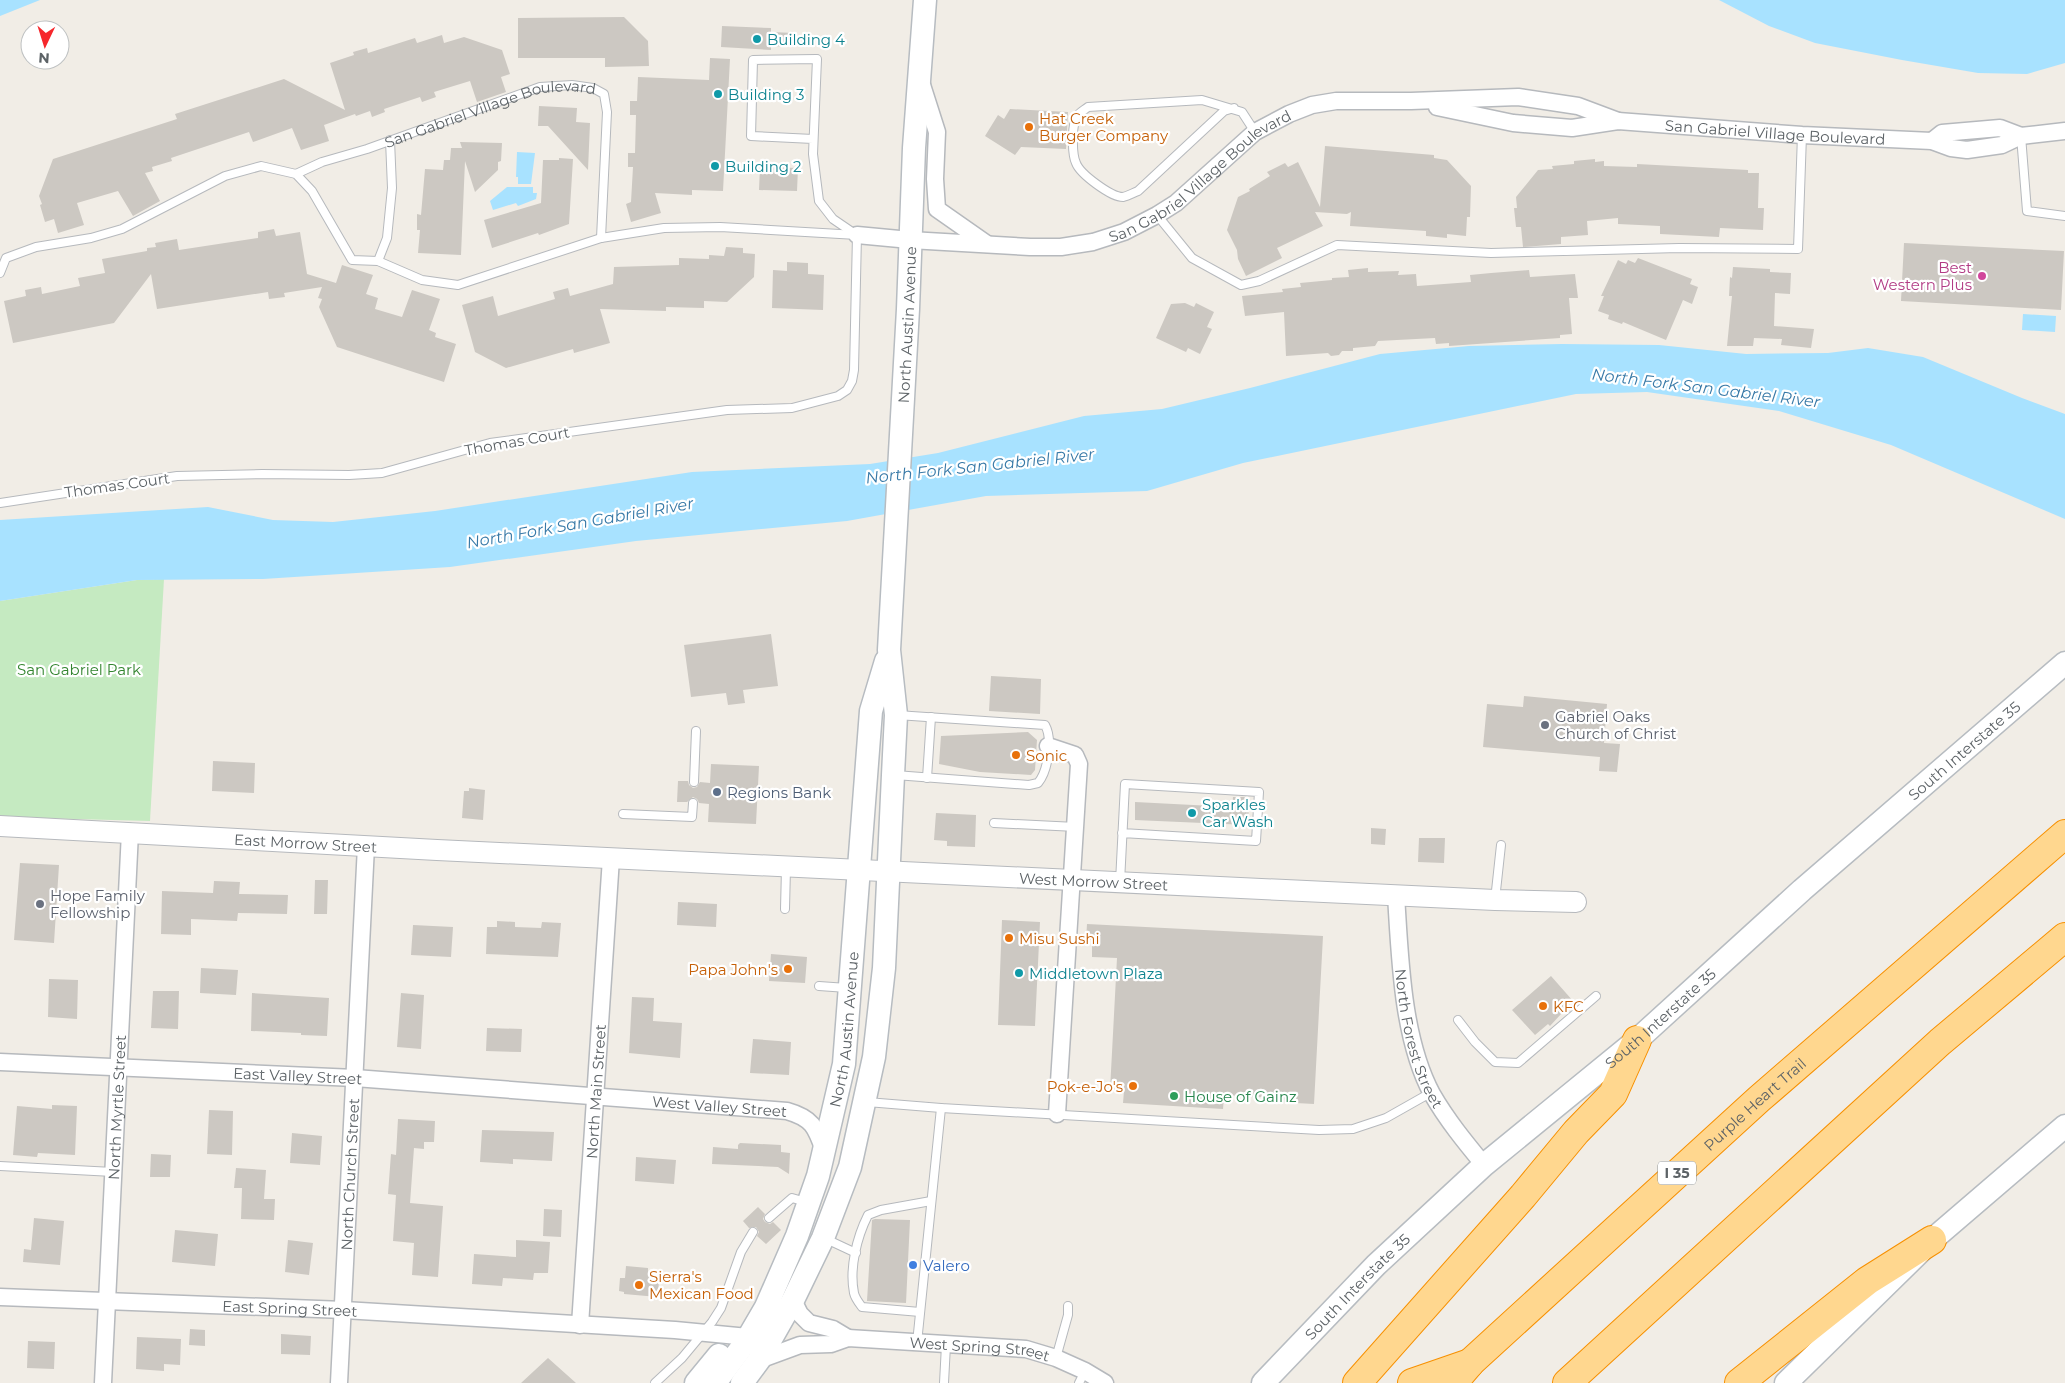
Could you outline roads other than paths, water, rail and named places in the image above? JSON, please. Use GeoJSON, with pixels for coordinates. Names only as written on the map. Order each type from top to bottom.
{"type":"FeatureCollection","features":[{"type":"Feature","properties":{"kind":"highway","name":"Purple Heart Trail"},"geometry":{"type":"LineString","coordinates":[[1452,1383],[1471,1362],[1745,1111],[2065,834]]}},
{"type":"Feature","properties":{"kind":"highway"},"geometry":{"type":"LineString","coordinates":[[1567,1383],[1940,1042],[2065,937]]}},
{"type":"Feature","properties":{"kind":"highway"},"geometry":{"type":"LineString","coordinates":[[1357,1383],[1523,1196],[1576,1132],[1613,1094],[1637,1040]]}},
{"type":"Feature","properties":{"kind":"highway"},"geometry":{"type":"LineString","coordinates":[[1739,1383],[1866,1281],[1932,1240]]}},
{"type":"Feature","properties":{"kind":"highway"},"geometry":{"type":"LineString","coordinates":[[1412,1383],[1471,1362]]}},
{"type":"Feature","properties":{"kind":"main road","name":"North Austin Avenue"},"geometry":{"type":"LineString","coordinates":[[715,1383],[751,1347],[793,1300],[823,1238],[850,1167],[874,1057],[882,978],[896,715],[889,650],[908,309],[918,74],[924,28],[925,0]]}},
{"type":"Feature","properties":{"kind":"main road","name":"North Austin Avenue"},"geometry":{"type":"LineString","coordinates":[[742,1383],[751,1347],[766,1307],[810,1203],[844,1064],[860,870],[870,711],[889,650]]}},
{"type":"Feature","properties":{"kind":"main road","name":"South Interstate 35"},"geometry":{"type":"LineString","coordinates":[[1264,1383],[1376,1265],[1484,1165],[1637,1040],[1802,890],[2065,663]]}},
{"type":"Feature","properties":{"kind":"main road"},"geometry":{"type":"LineString","coordinates":[[1786,1383],[1932,1240],[2065,1126]]}},
{"type":"Feature","properties":{"kind":"main road"},"geometry":{"type":"LineString","coordinates":[[696,1383],[721,1352],[751,1347]]}},
{"type":"Feature","properties":{"kind":"street"},"geometry":{"type":"LineString","coordinates":[[918,74],[937,132],[935,179],[937,209],[987,244]]}},
{"type":"Feature","properties":{"kind":"street","name":"San Gabriel Village Boulevard"},"geometry":{"type":"LineString","coordinates":[[857,235],[910,240],[1061,247],[1093,242],[1124,232],[1176,203],[1255,132],[1289,114],[1312,105],[1336,101],[1411,101],[1518,97],[1578,106],[1618,121]]}},
{"type":"Feature","properties":{"kind":"street","name":"San Gabriel Village Boulevard"},"geometry":{"type":"LineString","coordinates":[[1411,101],[1513,123],[1572,128],[1618,121],[1802,135],[1932,142],[1951,148],[1967,150],[2002,146],[2021,136],[2065,131]]}},
{"type":"Feature","properties":{"kind":"street"},"geometry":{"type":"LineString","coordinates":[[1048,746],[1075,755],[1079,764],[1057,1114]]}},
{"type":"Feature","properties":{"kind":"street","name":"East Morrow Street"},"geometry":{"type":"LineString","coordinates":[[0,826],[611,858]]}},
{"type":"Feature","properties":{"kind":"street","name":"North Myrtle Street"},"geometry":{"type":"LineString","coordinates":[[103,1383],[130,832]]}},
{"type":"Feature","properties":{"kind":"street","name":"North Church Street"},"geometry":{"type":"LineString","coordinates":[[339,1383],[366,846]]}},
{"type":"Feature","properties":{"kind":"street","name":"West Morrow Street"},"geometry":{"type":"LineString","coordinates":[[611,858],[1494,900],[1576,902]]}},
{"type":"Feature","properties":{"kind":"street","name":"North Main Street"},"geometry":{"type":"LineString","coordinates":[[580,1325],[611,858]]}},
{"type":"Feature","properties":{"kind":"street","name":"North Forest Street"},"geometry":{"type":"LineString","coordinates":[[1396,895],[1399,949],[1407,1016],[1413,1042],[1432,1092],[1452,1126],[1484,1165]]}},
{"type":"Feature","properties":{"kind":"street","name":"East Valley Street"},"geometry":{"type":"LineString","coordinates":[[0,1062],[354,1078],[595,1096]]}},
{"type":"Feature","properties":{"kind":"street","name":"West Valley Street"},"geometry":{"type":"LineString","coordinates":[[595,1096],[685,1102],[725,1108],[786,1111],[800,1115],[810,1122],[818,1132],[824,1151]]}},
{"type":"Feature","properties":{"kind":"street","name":"East Spring Street"},"geometry":{"type":"LineString","coordinates":[[0,1297],[344,1310],[580,1325]]}},
{"type":"Feature","properties":{"kind":"street","name":"West Spring Street"},"geometry":{"type":"LineString","coordinates":[[793,1300],[800,1314],[809,1323],[833,1329],[848,1338]]}},
{"type":"Feature","properties":{"kind":"street","name":"West Spring Street"},"geometry":{"type":"LineString","coordinates":[[580,1325],[703,1333],[751,1347],[831,1344],[848,1338],[1026,1349],[1056,1358],[1082,1377],[1105,1383]]}},
{"type":"Feature","properties":{"kind":"lane"},"geometry":{"type":"LineString","coordinates":[[813,140],[751,136],[752,60],[817,60],[813,154],[819,201],[833,219],[857,235]]}},
{"type":"Feature","properties":{"kind":"lane","name":"San Gabriel Village Boulevard"},"geometry":{"type":"LineString","coordinates":[[601,238],[607,112],[604,94],[593,88],[572,85],[540,87],[322,162],[296,174],[312,191],[352,260],[378,260],[422,280],[458,284],[601,238],[664,228],[720,227],[857,235]]}},
{"type":"Feature","properties":{"kind":"lane"},"geometry":{"type":"LineString","coordinates":[[1234,108],[1224,112],[1138,191],[1131,195],[1122,197],[1105,190],[1080,170],[1076,164],[1073,154],[1075,120],[1079,113],[1088,107],[1202,100],[1234,108],[1242,112],[1255,132]]}},
{"type":"Feature","properties":{"kind":"lane"},"geometry":{"type":"LineString","coordinates":[[1157,215],[1192,258],[1242,285],[1259,281],[1337,244],[1491,253],[1679,248],[1798,249],[1802,135]]}},
{"type":"Feature","properties":{"kind":"lane"},"geometry":{"type":"LineString","coordinates":[[2021,136],[2027,210],[2065,216]]}},
{"type":"Feature","properties":{"kind":"lane"},"geometry":{"type":"LineString","coordinates":[[378,260],[387,238],[392,188],[390,140]]}},
{"type":"Feature","properties":{"kind":"lane"},"geometry":{"type":"LineString","coordinates":[[0,273],[6,258],[36,247],[91,238],[122,229],[225,176],[262,166],[296,174]]}},
{"type":"Feature","properties":{"kind":"lane","name":"Thomas Court"},"geometry":{"type":"LineString","coordinates":[[0,503],[177,476],[262,474],[349,476],[382,473],[490,443],[727,410],[792,408],[838,396],[847,390],[852,381],[854,370],[857,235]]}},
{"type":"Feature","properties":{"kind":"lane"},"geometry":{"type":"LineString","coordinates":[[893,775],[1029,785],[1038,783],[1046,768],[1049,732],[1045,725],[896,715]]}},
{"type":"Feature","properties":{"kind":"lane"},"geometry":{"type":"LineString","coordinates":[[927,778],[930,717]]}},
{"type":"Feature","properties":{"kind":"lane"},"geometry":{"type":"LineString","coordinates":[[694,782],[696,731]]}},
{"type":"Feature","properties":{"kind":"lane"},"geometry":{"type":"LineString","coordinates":[[1120,882],[1122,833],[1125,784],[1259,792],[1256,841],[1122,833]]}},
{"type":"Feature","properties":{"kind":"lane"},"geometry":{"type":"LineString","coordinates":[[623,814],[692,817],[693,803]]}},
{"type":"Feature","properties":{"kind":"lane"},"geometry":{"type":"LineString","coordinates":[[994,823],[1076,827]]}},
{"type":"Feature","properties":{"kind":"lane"},"geometry":{"type":"LineString","coordinates":[[1494,900],[1501,845]]}},
{"type":"Feature","properties":{"kind":"lane"},"geometry":{"type":"LineString","coordinates":[[785,909],[786,866]]}},
{"type":"Feature","properties":{"kind":"lane"},"geometry":{"type":"LineString","coordinates":[[819,986],[851,988]]}},
{"type":"Feature","properties":{"kind":"lane"},"geometry":{"type":"LineString","coordinates":[[1458,1020],[1494,1062],[1518,1063],[1596,996]]}},
{"type":"Feature","properties":{"kind":"lane"},"geometry":{"type":"LineString","coordinates":[[865,1102],[1319,1130],[1353,1129],[1386,1118],[1432,1092]]}},
{"type":"Feature","properties":{"kind":"lane"},"geometry":{"type":"LineString","coordinates":[[917,1343],[941,1108]]}},
{"type":"Feature","properties":{"kind":"lane"},"geometry":{"type":"LineString","coordinates":[[0,1166],[113,1172]]}},
{"type":"Feature","properties":{"kind":"lane"},"geometry":{"type":"LineString","coordinates":[[769,1218],[792,1198],[810,1203]]}},
{"type":"Feature","properties":{"kind":"lane"},"geometry":{"type":"LineString","coordinates":[[920,1312],[862,1307],[854,1295],[853,1272],[862,1228],[868,1215],[882,1210],[931,1201]]}},
{"type":"Feature","properties":{"kind":"lane"},"geometry":{"type":"LineString","coordinates":[[655,1383],[682,1358],[721,1308],[740,1252],[753,1232]]}},
{"type":"Feature","properties":{"kind":"lane"},"geometry":{"type":"LineString","coordinates":[[823,1238],[856,1253]]}},
{"type":"Feature","properties":{"kind":"lane"},"geometry":{"type":"LineString","coordinates":[[1056,1358],[1068,1315],[1068,1306]]}},
{"type":"Feature","properties":{"kind":"lane"},"geometry":{"type":"LineString","coordinates":[[944,1383],[946,1345]]}},
{"type":"Feature","properties":{"kind":"water"},"geometry":{"type":"Polygon","coordinates":[[[0,0],[40,0],[0,16],[0,0]]]}},
{"type":"Feature","properties":{"kind":"water"},"geometry":{"type":"Polygon","coordinates":[[[1719,0],[2065,0],[2065,63],[2027,74],[1978,73],[1902,60],[1815,43],[1769,26],[1719,0]]]}},
{"type":"Feature","properties":{"kind":"water"},"geometry":{"type":"Polygon","coordinates":[[[517,152],[535,153],[531,184],[518,184],[518,177],[516,177],[517,152]]]}},
{"type":"Feature","properties":{"kind":"water"},"geometry":{"type":"Polygon","coordinates":[[[507,187],[533,187],[533,193],[537,193],[536,199],[518,206],[516,203],[493,210],[490,201],[507,187]]]}},
{"type":"Feature","properties":{"kind":"water"},"geometry":{"type":"Polygon","coordinates":[[[2023,314],[2056,316],[2055,332],[2022,330],[2023,314]]]}},
{"type":"Feature","properties":{"kind":"water","name":"North Fork San Gabriel River"},"geometry":{"type":"Polygon","coordinates":[[[1562,344],[1659,345],[1746,354],[1828,353],[1868,348],[1923,357],[2065,414],[2065,519],[1891,445],[1779,411],[1647,392],[1576,394],[1243,463],[1147,491],[986,496],[847,521],[636,541],[450,567],[263,579],[137,580],[0,601],[0,520],[208,507],[273,520],[333,522],[435,511],[692,472],[870,464],[938,453],[1084,416],[1162,409],[1380,354],[1469,346],[1562,344]]]}},
{"type":"Feature","properties":{"kind":"place","name":"Building 4"},"geometry":{"type":"Point","coordinates":[757,39]}},
{"type":"Feature","properties":{"kind":"place","name":"Building 3"},"geometry":{"type":"Point","coordinates":[718,94]}},
{"type":"Feature","properties":{"kind":"place","name":"Hat Creek Burger Company"},"geometry":{"type":"Point","coordinates":[1029,127]}},
{"type":"Feature","properties":{"kind":"place","name":"Building 2"},"geometry":{"type":"Point","coordinates":[715,166]}},
{"type":"Feature","properties":{"kind":"place","name":"Best Western Plus"},"geometry":{"type":"Point","coordinates":[1982,276]}},
{"type":"Feature","properties":{"kind":"place","name":"Gabriel Oaks Church of Christ"},"geometry":{"type":"Point","coordinates":[1545,725]}},
{"type":"Feature","properties":{"kind":"place","name":"Sonic"},"geometry":{"type":"Point","coordinates":[1016,755]}},
{"type":"Feature","properties":{"kind":"place","name":"Regions Bank"},"geometry":{"type":"Point","coordinates":[717,792]}},
{"type":"Feature","properties":{"kind":"place","name":"Sparkles Car Wash"},"geometry":{"type":"Point","coordinates":[1192,813]}},
{"type":"Feature","properties":{"kind":"place","name":"Hope Family Fellowship"},"geometry":{"type":"Point","coordinates":[40,904]}},
{"type":"Feature","properties":{"kind":"place","name":"Misu Sushi"},"geometry":{"type":"Point","coordinates":[1009,938]}},
{"type":"Feature","properties":{"kind":"place","name":"Papa John's"},"geometry":{"type":"Point","coordinates":[788,969]}},
{"type":"Feature","properties":{"kind":"place","name":"Middletown Plaza"},"geometry":{"type":"Point","coordinates":[1019,973]}},
{"type":"Feature","properties":{"kind":"place","name":"KFC"},"geometry":{"type":"Point","coordinates":[1543,1006]}},
{"type":"Feature","properties":{"kind":"place","name":"Pok-e-Jo's"},"geometry":{"type":"Point","coordinates":[1133,1086]}},
{"type":"Feature","properties":{"kind":"place","name":"House of Gainz"},"geometry":{"type":"Point","coordinates":[1174,1096]}},
{"type":"Feature","properties":{"kind":"place","name":"Valero"},"geometry":{"type":"Point","coordinates":[913,1265]}},
{"type":"Feature","properties":{"kind":"place","name":"Sierra's Mexican Food"},"geometry":{"type":"Point","coordinates":[639,1285]}},
{"type":"Feature","properties":{"kind":"park label","name":"San Gabriel Park"},"geometry":{"type":"Point","coordinates":[79,669]}}]}
